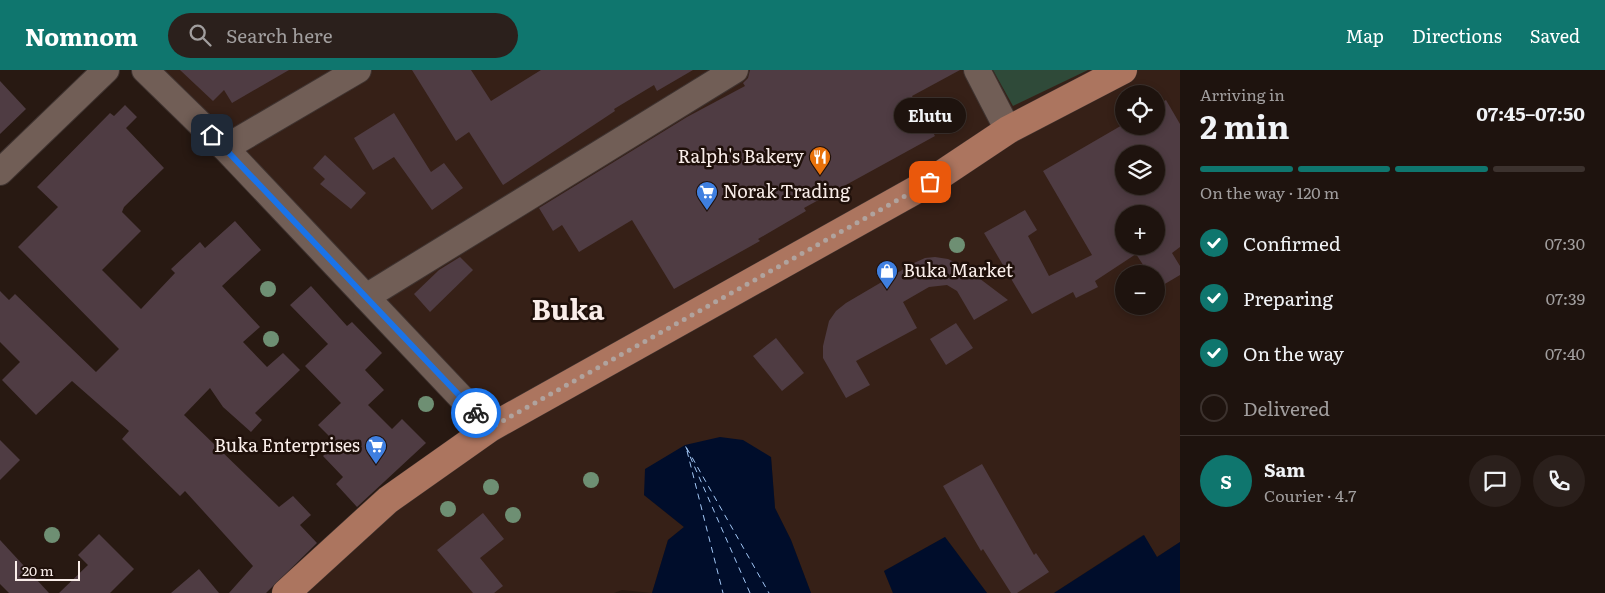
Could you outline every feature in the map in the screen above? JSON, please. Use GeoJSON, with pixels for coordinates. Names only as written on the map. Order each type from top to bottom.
{"type":"FeatureCollection","features":[{"type":"Feature","properties":{"kind":"main road"},"geometry":{"type":"LineString","coordinates":[[286,593],[388,500],[490,428],[930,182],[1008,130],[1123,70]]}},
{"type":"Feature","properties":{"kind":"street"},"geometry":{"type":"LineString","coordinates":[[0,172],[106,70]]}},
{"type":"Feature","properties":{"kind":"street"},"geometry":{"type":"LineString","coordinates":[[145,70],[225,148],[490,428]]}},
{"type":"Feature","properties":{"kind":"street"},"geometry":{"type":"LineString","coordinates":[[225,148],[358,70]]}},
{"type":"Feature","properties":{"kind":"street"},"geometry":{"type":"LineString","coordinates":[[366,297],[736,70]]}},
{"type":"Feature","properties":{"kind":"street"},"geometry":{"type":"LineString","coordinates":[[977,70],[1008,130]]}},
{"type":"Feature","properties":{"kind":"shaded area"},"geometry":{"type":"Polygon","coordinates":[[[145,70],[1180,70],[1180,542],[1157,557],[1143,535],[1054,593],[987,593],[945,537],[884,571],[893,593],[811,593],[791,540],[775,508],[771,457],[644,495],[684,527],[668,540],[652,593],[622,590],[614,593],[286,593],[490,428],[145,70]]]}},
{"type":"Feature","properties":{"kind":"green space"},"geometry":{"type":"Polygon","coordinates":[[[993,70],[1088,70],[1013,106],[993,70]]]}},
{"type":"Feature","properties":{"kind":"water"},"geometry":{"type":"Polygon","coordinates":[[[720,437],[743,440],[771,457],[775,508],[791,540],[811,593],[652,593],[668,540],[684,527],[644,495],[645,469],[685,445],[720,437]]]}},
{"type":"Feature","properties":{"kind":"water"},"geometry":{"type":"Polygon","coordinates":[[[1144,535],[1157,557],[1180,542],[1180,593],[1054,593],[1144,535]]]}},
{"type":"Feature","properties":{"kind":"water"},"geometry":{"type":"Polygon","coordinates":[[[945,537],[987,593],[893,593],[884,571],[945,537]]]}},
{"type":"Feature","properties":{"kind":"building"},"geometry":{"type":"Polygon","coordinates":[[[180,70],[289,70],[232,103],[224,90],[213,101],[180,70]]]}},
{"type":"Feature","properties":{"kind":"building"},"geometry":{"type":"Polygon","coordinates":[[[412,70],[471,70],[491,101],[541,70],[693,70],[657,91],[654,85],[614,109],[615,111],[503,185],[469,132],[456,141],[412,70]]]}},
{"type":"Feature","properties":{"kind":"building"},"geometry":{"type":"Polygon","coordinates":[[[750,70],[960,70],[912,96],[935,136],[804,208],[806,211],[758,239],[760,241],[674,289],[632,220],[579,252],[562,225],[553,231],[539,208],[687,117],[745,86],[743,83],[748,78],[750,70]]]}},
{"type":"Feature","properties":{"kind":"building"},"geometry":{"type":"Polygon","coordinates":[[[0,81],[26,109],[0,134],[0,81]]]}},
{"type":"Feature","properties":{"kind":"building"},"geometry":{"type":"Polygon","coordinates":[[[1166,100],[1180,124],[1180,247],[1172,253],[1180,266],[1180,275],[1165,284],[1165,265],[1143,265],[1137,255],[1165,255],[1165,205],[1115,205],[1115,255],[1134,255],[1119,265],[1115,265],[1115,268],[1095,281],[1098,287],[1076,298],[1073,292],[1032,314],[984,233],[1025,210],[1037,230],[1028,236],[1049,276],[1092,255],[1043,171],[1115,129],[1115,135],[1165,135],[1166,100]]]}},
{"type":"Feature","properties":{"kind":"building"},"geometry":{"type":"Polygon","coordinates":[[[125,105],[137,117],[126,128],[164,168],[124,207],[122,212],[141,231],[102,270],[141,309],[175,273],[171,269],[200,242],[205,248],[235,221],[261,250],[222,286],[260,327],[243,342],[267,367],[283,353],[300,370],[255,413],[262,420],[251,432],[223,407],[210,388],[184,415],[279,507],[293,496],[311,515],[300,525],[317,543],[266,593],[229,593],[253,566],[185,491],[180,496],[122,439],[129,431],[72,381],[36,415],[2,380],[20,362],[0,342],[0,291],[9,300],[15,294],[96,372],[119,349],[18,247],[58,207],[37,187],[110,113],[114,116],[125,105]]]}},
{"type":"Feature","properties":{"kind":"building"},"geometry":{"type":"Polygon","coordinates":[[[394,113],[431,172],[444,163],[463,188],[432,210],[394,157],[373,170],[354,138],[394,113]]]}},
{"type":"Feature","properties":{"kind":"building"},"geometry":{"type":"Polygon","coordinates":[[[325,155],[366,193],[351,209],[320,184],[325,179],[313,168],[325,155]]]}},
{"type":"Feature","properties":{"kind":"building"},"geometry":{"type":"Polygon","coordinates":[[[460,257],[473,270],[430,312],[414,294],[439,270],[460,257]]]}},
{"type":"Feature","properties":{"kind":"building"},"geometry":{"type":"Polygon","coordinates":[[[925,258],[948,259],[963,266],[1008,300],[974,320],[957,291],[947,285],[929,287],[903,302],[917,328],[856,361],[870,385],[846,398],[823,358],[823,346],[829,321],[836,311],[846,303],[914,263],[925,258]]]}},
{"type":"Feature","properties":{"kind":"building"},"geometry":{"type":"Polygon","coordinates":[[[311,286],[347,326],[352,322],[382,353],[365,370],[384,390],[368,405],[392,429],[402,419],[426,443],[357,507],[336,484],[343,477],[323,456],[336,443],[318,425],[341,403],[305,366],[328,344],[290,305],[311,286]]]}},
{"type":"Feature","properties":{"kind":"building"},"geometry":{"type":"Polygon","coordinates":[[[956,323],[973,348],[946,365],[930,339],[956,323]]]}},
{"type":"Feature","properties":{"kind":"building"},"geometry":{"type":"Polygon","coordinates":[[[776,338],[804,373],[782,391],[753,356],[776,338]]]}},
{"type":"Feature","properties":{"kind":"building"},"geometry":{"type":"Polygon","coordinates":[[[0,440],[20,460],[0,480],[0,440]]]}},
{"type":"Feature","properties":{"kind":"building"},"geometry":{"type":"Polygon","coordinates":[[[982,464],[1034,555],[1036,553],[1049,572],[1017,593],[1011,593],[983,549],[981,551],[943,486],[982,464]]]}},
{"type":"Feature","properties":{"kind":"building"},"geometry":{"type":"Polygon","coordinates":[[[483,513],[504,539],[480,558],[503,586],[494,593],[473,593],[437,550],[483,513]]]}},
{"type":"Feature","properties":{"kind":"building"},"geometry":{"type":"Polygon","coordinates":[[[99,534],[134,569],[110,593],[59,593],[88,565],[78,555],[99,534]]]}},
{"type":"Feature","properties":{"kind":"building"},"geometry":{"type":"Polygon","coordinates":[[[0,540],[49,593],[9,593],[0,584],[0,540]]]}},
{"type":"Feature","properties":{"kind":"building"},"geometry":{"type":"Polygon","coordinates":[[[199,569],[219,593],[171,593],[199,569]]]}},
{"type":"Feature","properties":{"kind":"ferry route"},"geometry":{"type":"LineString","coordinates":[[750,593],[685,445],[769,593]]}},
{"type":"Feature","properties":{"kind":"ferry route"},"geometry":{"type":"LineString","coordinates":[[687,451],[723,593]]}},
{"type":"Feature","properties":{"kind":"way so far"},"geometry":{"type":"LineString","coordinates":[[476,413],[490,428],[930,182]]}},
{"type":"Feature","properties":{"kind":"place","name":"Ralph's Bakery"},"geometry":{"type":"Point","coordinates":[820,176]}},
{"type":"Feature","properties":{"kind":"place","name":"Elutu"},"geometry":{"type":"Point","coordinates":[930,182]}},
{"type":"Feature","properties":{"kind":"place","name":"Norak Trading"},"geometry":{"type":"Point","coordinates":[707,211]}},
{"type":"Feature","properties":{"kind":"place","name":"Buka Market"},"geometry":{"type":"Point","coordinates":[887,290]}},
{"type":"Feature","properties":{"kind":"place","name":"Buka Enterprises"},"geometry":{"type":"Point","coordinates":[376,465]}},
{"type":"Feature","properties":{"kind":"district","name":"Buka"},"geometry":{"type":"Point","coordinates":[568,310]}},
{"type":"Feature","properties":{"kind":"route"},"geometry":{"type":"LineString","coordinates":[[212,135],[476,413]]}}]}
